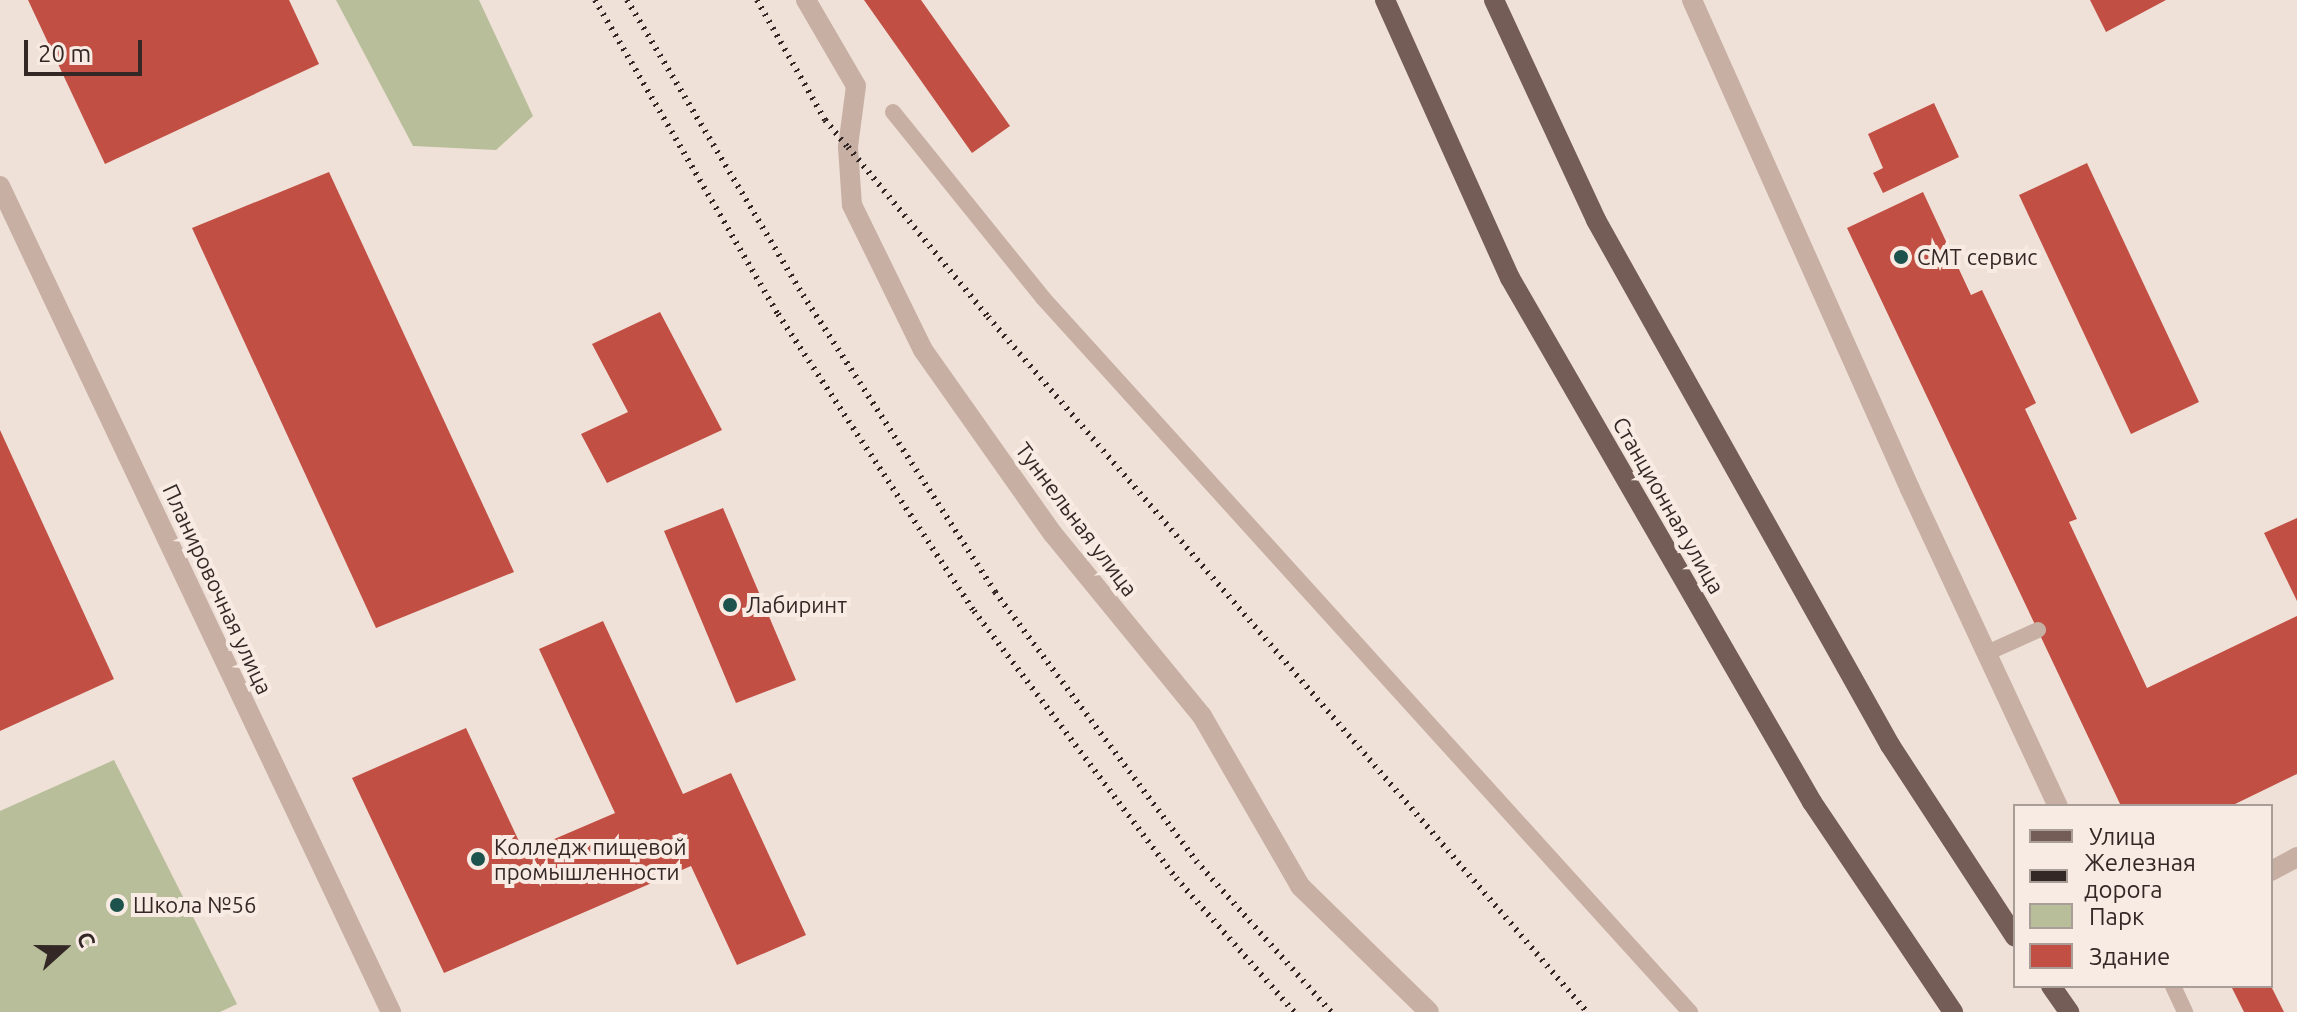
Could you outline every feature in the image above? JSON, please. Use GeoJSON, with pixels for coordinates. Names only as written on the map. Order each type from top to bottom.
{"type":"FeatureCollection","features":[{"type":"Feature","properties":{"kind":"main road","name":"Станционная улица"},"geometry":{"type":"LineString","coordinates":[[1385,0],[1510,278],[1812,802],[1953,1012]]}},
{"type":"Feature","properties":{"kind":"main road"},"geometry":{"type":"LineString","coordinates":[[1494,0],[1596,220],[1890,745],[2013,934]]}},
{"type":"Feature","properties":{"kind":"main road"},"geometry":{"type":"LineString","coordinates":[[2052,988],[2069,1012]]}},
{"type":"Feature","properties":{"kind":"street","name":"Туннельная улица"},"geometry":{"type":"LineString","coordinates":[[806,0],[856,86],[848,147],[852,205],[923,350],[1053,534],[1202,716],[1300,886],[1429,1012]]}},
{"type":"Feature","properties":{"kind":"street"},"geometry":{"type":"LineString","coordinates":[[1692,0],[2057,804]]}},
{"type":"Feature","properties":{"kind":"street","name":"Планировочная улица"},"geometry":{"type":"LineString","coordinates":[[0,186],[391,1012]]}},
{"type":"Feature","properties":{"kind":"street"},"geometry":{"type":"LineString","coordinates":[[2273,870],[2297,857]]}},
{"type":"Feature","properties":{"kind":"lane"},"geometry":{"type":"LineString","coordinates":[[893,112],[1053,310],[1690,1012]]}},
{"type":"Feature","properties":{"kind":"lane"},"geometry":{"type":"LineString","coordinates":[[1987,653],[2038,630]]}},
{"type":"Feature","properties":{"kind":"lane"},"geometry":{"type":"LineString","coordinates":[[2174,988],[2185,1012]]}},
{"type":"Feature","properties":{"kind":"green space"},"geometry":{"type":"Polygon","coordinates":[[[336,0],[479,0],[533,116],[496,150],[413,146],[336,0]]]}},
{"type":"Feature","properties":{"kind":"green space","name":"Школа №56"},"geometry":{"type":"Polygon","coordinates":[[[114,760],[237,1004],[220,1012],[0,1012],[0,811],[114,760]]]}},
{"type":"Feature","properties":{"kind":"building"},"geometry":{"type":"Polygon","coordinates":[[[28,0],[289,0],[319,64],[105,164],[28,0]]]}},
{"type":"Feature","properties":{"kind":"building"},"geometry":{"type":"Polygon","coordinates":[[[864,0],[921,0],[1010,126],[972,153],[864,0]]]}},
{"type":"Feature","properties":{"kind":"building"},"geometry":{"type":"Polygon","coordinates":[[[2090,0],[2166,0],[2106,32],[2090,0]]]}},
{"type":"Feature","properties":{"kind":"building"},"geometry":{"type":"Polygon","coordinates":[[[1934,103],[1959,157],[1883,193],[1873,173],[1883,168],[1868,134],[1934,103]]]}},
{"type":"Feature","properties":{"kind":"building"},"geometry":{"type":"Polygon","coordinates":[[[2087,163],[2199,402],[2131,434],[2019,195],[2087,163]]]}},
{"type":"Feature","properties":{"kind":"building"},"geometry":{"type":"Polygon","coordinates":[[[329,172],[514,572],[376,628],[192,228],[329,172]]]}},
{"type":"Feature","properties":{"kind":"building"},"geometry":{"type":"Polygon","coordinates":[[[1923,192],[1971,295],[1982,290],[2036,403],[2025,409],[2077,519],[2069,522],[2147,688],[2297,616],[2297,774],[2235,804],[2120,804],[1847,228],[1923,192]]]}},
{"type":"Feature","properties":{"kind":"building"},"geometry":{"type":"Polygon","coordinates":[[[660,312],[722,430],[607,483],[581,434],[628,412],[592,344],[660,312]]]}},
{"type":"Feature","properties":{"kind":"building"},"geometry":{"type":"Polygon","coordinates":[[[0,430],[114,679],[0,731],[0,430]]]}},
{"type":"Feature","properties":{"kind":"building","name":"Лабиринт"},"geometry":{"type":"Polygon","coordinates":[[[723,508],[796,680],[736,703],[664,531],[723,508]]]}},
{"type":"Feature","properties":{"kind":"building"},"geometry":{"type":"Polygon","coordinates":[[[2297,518],[2297,601],[2264,533],[2297,518]]]}},
{"type":"Feature","properties":{"kind":"building"},"geometry":{"type":"Polygon","coordinates":[[[603,621],[683,794],[731,773],[806,935],[737,965],[691,866],[444,973],[352,778],[466,728],[524,852],[615,813],[539,649],[603,621]]]}},
{"type":"Feature","properties":{"kind":"building"},"geometry":{"type":"Polygon","coordinates":[[[2232,988],[2272,988],[2284,1012],[2244,1012],[2232,988]]]}},
{"type":"Feature","properties":{"kind":"railway"},"geometry":{"type":"LineString","coordinates":[[595,0],[778,314],[974,611],[1176,878],[1294,1012]]}},
{"type":"Feature","properties":{"kind":"railway"},"geometry":{"type":"LineString","coordinates":[[627,0],[803,295],[995,592],[1196,861],[1331,1012]]}},
{"type":"Feature","properties":{"kind":"railway"},"geometry":{"type":"LineString","coordinates":[[757,0],[825,120],[988,317],[1587,1012]]}},
{"type":"Feature","properties":{"kind":"place","name":"СМТ сервис"},"geometry":{"type":"Point","coordinates":[1901,257]}},
{"type":"Feature","properties":{"kind":"place","name":"Лабиринт"},"geometry":{"type":"Point","coordinates":[730,605]}},
{"type":"Feature","properties":{"kind":"place","name":"Колледж пищевой промышленности"},"geometry":{"type":"Point","coordinates":[478,859]}},
{"type":"Feature","properties":{"kind":"place","name":"Школа №56"},"geometry":{"type":"Point","coordinates":[117,905]}}]}
